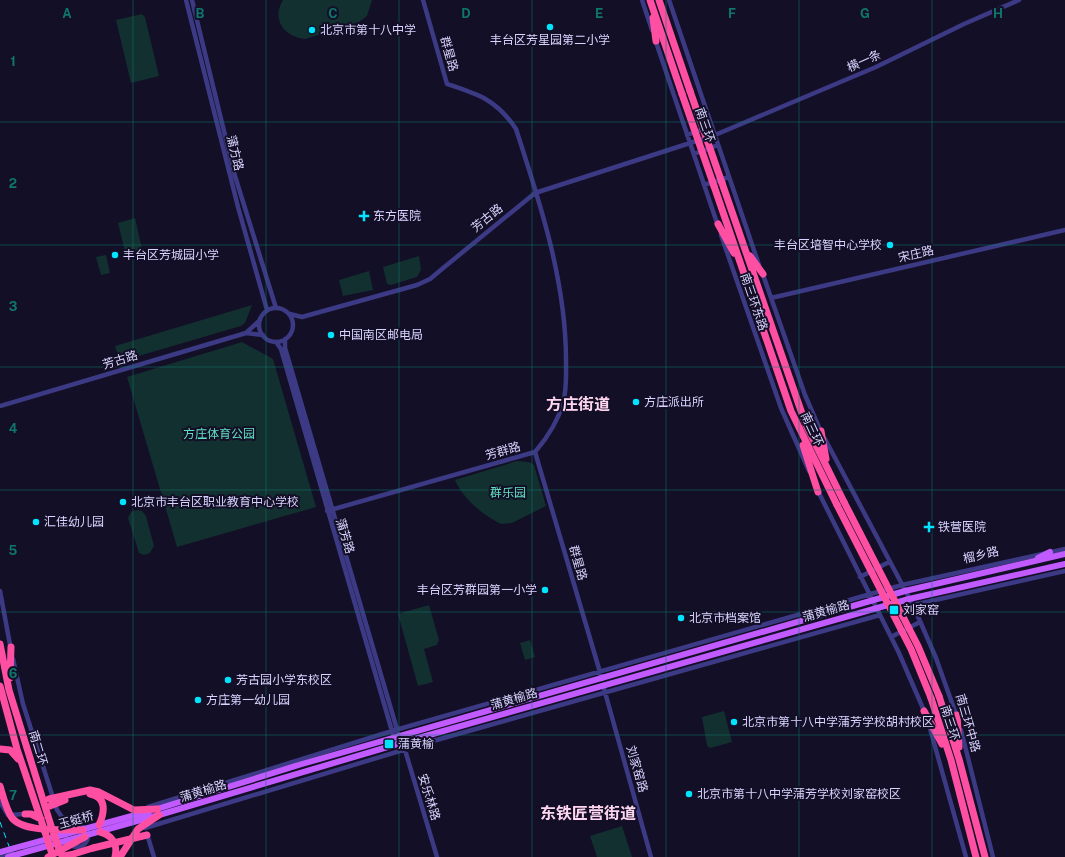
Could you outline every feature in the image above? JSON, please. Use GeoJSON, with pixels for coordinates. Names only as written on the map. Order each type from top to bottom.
{"type":"FeatureCollection","features":[{"type":"Feature","properties":{"kind":"highway","name":"南三环"},"geometry":{"type":"LineString","coordinates":[[659,0],[799,405],[828,469],[840,503],[911,649],[931,698],[951,760],[976,857]]}},
{"type":"Feature","properties":{"kind":"highway"},"geometry":{"type":"LineString","coordinates":[[651,1],[656,41]]}},
{"type":"Feature","properties":{"kind":"highway","name":"南三环"},"geometry":{"type":"LineString","coordinates":[[651,1],[791,411],[918,646],[939,696],[960,759],[985,857]]}},
{"type":"Feature","properties":{"kind":"highway"},"geometry":{"type":"LineString","coordinates":[[718,224],[743,268]]}},
{"type":"Feature","properties":{"kind":"highway"},"geometry":{"type":"LineString","coordinates":[[744,248],[762,274]]}},
{"type":"Feature","properties":{"kind":"highway"},"geometry":{"type":"LineString","coordinates":[[791,411],[818,492]]}},
{"type":"Feature","properties":{"kind":"highway"},"geometry":{"type":"LineString","coordinates":[[820,431],[828,469]]}},
{"type":"Feature","properties":{"kind":"highway","name":"南二环"},"geometry":{"type":"LineString","coordinates":[[0,644],[9,690],[40,794],[44,816],[61,855]]}},
{"type":"Feature","properties":{"kind":"highway"},"geometry":{"type":"LineString","coordinates":[[9,690],[11,647]]}},
{"type":"Feature","properties":{"kind":"highway","name":"南二环"},"geometry":{"type":"LineString","coordinates":[[0,686],[23,766],[35,801],[44,816]]}},
{"type":"Feature","properties":{"kind":"highway"},"geometry":{"type":"LineString","coordinates":[[924,711],[951,760]]}},
{"type":"Feature","properties":{"kind":"highway"},"geometry":{"type":"LineString","coordinates":[[957,715],[960,759]]}},
{"type":"Feature","properties":{"kind":"highway"},"geometry":{"type":"LineString","coordinates":[[0,749],[10,750],[23,766]]}},
{"type":"Feature","properties":{"kind":"highway"},"geometry":{"type":"LineString","coordinates":[[0,786],[11,816],[22,825],[87,832]]}},
{"type":"Feature","properties":{"kind":"highway"},"geometry":{"type":"LineString","coordinates":[[50,802],[90,790],[99,792],[134,810],[158,812]]}},
{"type":"Feature","properties":{"kind":"highway"},"geometry":{"type":"LineString","coordinates":[[40,794],[50,802]]}},
{"type":"Feature","properties":{"kind":"highway"},"geometry":{"type":"LineString","coordinates":[[50,802],[81,794],[93,794],[101,800],[104,807],[104,812],[99,829],[108,834],[114,841],[116,849],[115,857]]}},
{"type":"Feature","properties":{"kind":"highway"},"geometry":{"type":"LineString","coordinates":[[25,814],[30,810],[35,801]]}},
{"type":"Feature","properties":{"kind":"highway"},"geometry":{"type":"LineString","coordinates":[[25,814],[44,816],[50,802]]}},
{"type":"Feature","properties":{"kind":"highway"},"geometry":{"type":"LineString","coordinates":[[120,857],[138,828],[158,812]]}},
{"type":"Feature","properties":{"kind":"highway"},"geometry":{"type":"LineString","coordinates":[[61,855],[93,848],[146,831]]}},
{"type":"Feature","properties":{"kind":"highway"},"geometry":{"type":"LineString","coordinates":[[970,831],[972,857]]}},
{"type":"Feature","properties":{"kind":"highway"},"geometry":{"type":"LineString","coordinates":[[61,855],[87,832]]}},
{"type":"Feature","properties":{"kind":"main road"},"geometry":{"type":"LineString","coordinates":[[1025,564],[1050,552]]}},
{"type":"Feature","properties":{"kind":"main road","name":"榴乡路"},"geometry":{"type":"LineString","coordinates":[[872,601],[905,591],[1065,554]]}},
{"type":"Feature","properties":{"kind":"main road"},"geometry":{"type":"LineString","coordinates":[[909,599],[1065,564]]}},
{"type":"Feature","properties":{"kind":"main road","name":"蒲黄榆路"},"geometry":{"type":"LineString","coordinates":[[158,812],[395,734],[728,650],[909,599]]}},
{"type":"Feature","properties":{"kind":"main road","name":"蒲黄榆路"},"geometry":{"type":"LineString","coordinates":[[158,812],[401,743],[872,601]]}},
{"type":"Feature","properties":{"kind":"main road"},"geometry":{"type":"LineString","coordinates":[[270,774],[281,766]]}},
{"type":"Feature","properties":{"kind":"main road","name":"玉蜓桥"},"geometry":{"type":"LineString","coordinates":[[0,852],[99,829],[158,812]]}},
{"type":"Feature","properties":{"kind":"main road","name":"玉蜓桥"},"geometry":{"type":"LineString","coordinates":[[8,857],[87,832]]}},
{"type":"Feature","properties":{"kind":"street","name":"蒲方路"},"geometry":{"type":"LineString","coordinates":[[186,0],[238,207],[267,310]]}},
{"type":"Feature","properties":{"kind":"street","name":"蒲方路"},"geometry":{"type":"LineString","coordinates":[[192,0],[235,176],[276,308]]}},
{"type":"Feature","properties":{"kind":"street","name":"群星路"},"geometry":{"type":"LineString","coordinates":[[422,0],[447,84],[486,98],[507,115],[516,129],[535,193]]}},
{"type":"Feature","properties":{"kind":"street","name":"南三环东路"},"geometry":{"type":"LineString","coordinates":[[642,0],[676,104],[781,408],[818,492],[876,608]]}},
{"type":"Feature","properties":{"kind":"street","name":"南三环东路"},"geometry":{"type":"LineString","coordinates":[[669,0],[762,274],[805,395],[820,431],[909,599]]}},
{"type":"Feature","properties":{"kind":"street","name":"横一条"},"geometry":{"type":"LineString","coordinates":[[691,145],[876,67],[964,24],[1019,0]]}},
{"type":"Feature","properties":{"kind":"street"},"geometry":{"type":"LineString","coordinates":[[676,104],[701,96]]}},
{"type":"Feature","properties":{"kind":"street"},"geometry":{"type":"LineString","coordinates":[[687,135],[712,126]]}},
{"type":"Feature","properties":{"kind":"street","name":"芳古路"},"geometry":{"type":"LineString","coordinates":[[302,317],[385,295],[424,282],[535,193],[691,145]]}},
{"type":"Feature","properties":{"kind":"street"},"geometry":{"type":"LineString","coordinates":[[694,154],[718,145]]}},
{"type":"Feature","properties":{"kind":"street"},"geometry":{"type":"LineString","coordinates":[[704,185],[729,177]]}},
{"type":"Feature","properties":{"kind":"street","name":"芳群路"},"geometry":{"type":"LineString","coordinates":[[329,510],[535,452],[554,426],[563,403],[566,390],[566,342],[557,269],[535,193]]}},
{"type":"Feature","properties":{"kind":"street","name":"宋庄路"},"geometry":{"type":"LineString","coordinates":[[771,298],[1065,230]]}},
{"type":"Feature","properties":{"kind":"street"},"geometry":{"type":"LineString","coordinates":[[246,333],[260,320],[267,310],[276,308],[284,309],[290,314],[302,317]]}},
{"type":"Feature","properties":{"kind":"street"},"geometry":{"type":"LineString","coordinates":[[290,314],[293,325]]}},
{"type":"Feature","properties":{"kind":"street"},"geometry":{"type":"LineString","coordinates":[[260,320],[260,329],[263,335],[269,340],[276,342],[285,339],[290,334],[293,325],[302,317]]}},
{"type":"Feature","properties":{"kind":"street"},"geometry":{"type":"LineString","coordinates":[[246,333],[263,335]]}},
{"type":"Feature","properties":{"kind":"street","name":"芳古路"},"geometry":{"type":"LineString","coordinates":[[0,406],[246,333]]}},
{"type":"Feature","properties":{"kind":"street","name":"蒲芳路"},"geometry":{"type":"LineString","coordinates":[[285,339],[285,348],[329,510]]}},
{"type":"Feature","properties":{"kind":"street","name":"蒲芳路"},"geometry":{"type":"LineString","coordinates":[[276,342],[280,349],[329,510],[395,734],[401,743]]}},
{"type":"Feature","properties":{"kind":"street","name":"群星路"},"geometry":{"type":"LineString","coordinates":[[535,452],[603,682]]}},
{"type":"Feature","properties":{"kind":"street","name":"榴乡路"},"geometry":{"type":"LineString","coordinates":[[141,818],[139,810],[281,766],[395,734],[600,672],[902,585],[1065,549]]}},
{"type":"Feature","properties":{"kind":"street"},"geometry":{"type":"LineString","coordinates":[[860,577],[889,562]]}},
{"type":"Feature","properties":{"kind":"street"},"geometry":{"type":"LineString","coordinates":[[913,605],[1065,571]]}},
{"type":"Feature","properties":{"kind":"street"},"geometry":{"type":"LineString","coordinates":[[0,591],[23,704],[57,810],[62,817],[87,832],[141,818],[154,857]]}},
{"type":"Feature","properties":{"kind":"street","name":"南三环中路"},"geometry":{"type":"LineString","coordinates":[[909,599],[913,605],[944,678],[957,715],[993,857]]}},
{"type":"Feature","properties":{"kind":"street"},"geometry":{"type":"LineString","coordinates":[[876,608],[912,680],[924,711],[938,753],[966,857]]}},
{"type":"Feature","properties":{"kind":"street"},"geometry":{"type":"LineString","coordinates":[[146,831],[404,750],[880,615]]}},
{"type":"Feature","properties":{"kind":"street"},"geometry":{"type":"LineString","coordinates":[[891,637],[920,622]]}},
{"type":"Feature","properties":{"kind":"street"},"geometry":{"type":"LineString","coordinates":[[728,650],[736,656]]}},
{"type":"Feature","properties":{"kind":"street","name":"刘家窑路"},"geometry":{"type":"LineString","coordinates":[[603,682],[651,857]]}},
{"type":"Feature","properties":{"kind":"street","name":"安乐林路"},"geometry":{"type":"LineString","coordinates":[[401,743],[437,857]]}},
{"type":"Feature","properties":{"kind":"street"},"geometry":{"type":"LineString","coordinates":[[0,802],[8,815],[25,814]]}},
{"type":"Feature","properties":{"kind":"street"},"geometry":{"type":"LineString","coordinates":[[65,838],[70,827],[76,825]]}},
{"type":"Feature","properties":{"kind":"street"},"geometry":{"type":"LineString","coordinates":[[61,855],[81,846],[86,842],[87,832]]}},
{"type":"Feature","properties":{"kind":"street"},"geometry":{"type":"LineString","coordinates":[[65,838],[72,846],[81,846]]}},
{"type":"Feature","properties":{"kind":"street"},"geometry":{"type":"LineString","coordinates":[[0,856],[65,838]]}},
{"type":"Feature","properties":{"kind":"green space","name":"北京市第十八中学"},"geometry":{"type":"Polygon","coordinates":[[[283,0],[372,0],[367,16],[359,22],[305,39],[291,35],[282,26],[278,14],[283,0]]]}},
{"type":"Feature","properties":{"kind":"green space"},"geometry":{"type":"Polygon","coordinates":[[[142,14],[145,17],[159,76],[131,83],[116,20],[142,14]]]}},
{"type":"Feature","properties":{"kind":"green space"},"geometry":{"type":"Polygon","coordinates":[[[135,218],[142,249],[130,261],[127,260],[118,223],[135,218]]]}},
{"type":"Feature","properties":{"kind":"green space"},"geometry":{"type":"Polygon","coordinates":[[[106,255],[110,273],[101,275],[96,257],[106,255]]]}},
{"type":"Feature","properties":{"kind":"green space"},"geometry":{"type":"Polygon","coordinates":[[[419,256],[421,270],[417,277],[391,285],[387,284],[383,267],[419,256]]]}},
{"type":"Feature","properties":{"kind":"green space"},"geometry":{"type":"Polygon","coordinates":[[[369,271],[373,290],[343,296],[339,280],[369,271]]]}},
{"type":"Feature","properties":{"kind":"green space"},"geometry":{"type":"Polygon","coordinates":[[[252,305],[245,323],[241,326],[125,360],[118,356],[115,346],[252,305]]]}},
{"type":"Feature","properties":{"kind":"green space","name":"方庄体育公园"},"geometry":{"type":"Polygon","coordinates":[[[242,342],[273,359],[316,507],[177,547],[127,377],[242,342]]]}},
{"type":"Feature","properties":{"kind":"green space","name":"群乐园"},"geometry":{"type":"Polygon","coordinates":[[[517,461],[529,462],[534,465],[546,506],[512,523],[501,524],[474,506],[463,494],[455,480],[517,461]]]}},
{"type":"Feature","properties":{"kind":"green space"},"geometry":{"type":"Polygon","coordinates":[[[137,510],[142,511],[146,516],[154,546],[150,553],[144,555],[139,553],[128,518],[131,512],[137,510]]]}},
{"type":"Feature","properties":{"kind":"green space"},"geometry":{"type":"Polygon","coordinates":[[[429,605],[439,640],[437,645],[424,649],[433,682],[418,686],[398,614],[429,605]]]}},
{"type":"Feature","properties":{"kind":"green space"},"geometry":{"type":"Polygon","coordinates":[[[530,640],[535,657],[525,660],[520,643],[530,640]]]}},
{"type":"Feature","properties":{"kind":"green space"},"geometry":{"type":"Polygon","coordinates":[[[724,711],[732,742],[710,748],[707,746],[702,717],[724,711]]]}},
{"type":"Feature","properties":{"kind":"green space"},"geometry":{"type":"Polygon","coordinates":[[[622,826],[632,857],[597,857],[590,836],[622,826]]]}},
{"type":"Feature","properties":{"kind":"railway"},"geometry":{"type":"LineString","coordinates":[[0,822],[13,857]]}},
{"type":"Feature","properties":{"kind":"place","name":"丰台区芳星园第二小学"},"geometry":{"type":"Point","coordinates":[550,27]}},
{"type":"Feature","properties":{"kind":"place","name":"北京市第十八中学"},"geometry":{"type":"Point","coordinates":[312,30]}},
{"type":"Feature","properties":{"kind":"place","name":"东方医院"},"geometry":{"type":"Point","coordinates":[364,216]}},
{"type":"Feature","properties":{"kind":"place","name":"丰台区培智中心学校"},"geometry":{"type":"Point","coordinates":[890,245]}},
{"type":"Feature","properties":{"kind":"place","name":"丰台区芳城园小学"},"geometry":{"type":"Point","coordinates":[115,255]}},
{"type":"Feature","properties":{"kind":"place","name":"中国南区邮电局"},"geometry":{"type":"Point","coordinates":[331,335]}},
{"type":"Feature","properties":{"kind":"place","name":"方庄派出所"},"geometry":{"type":"Point","coordinates":[636,402]}},
{"type":"Feature","properties":{"kind":"place","name":"北京市丰台区职业教育中心学校"},"geometry":{"type":"Point","coordinates":[123,502]}},
{"type":"Feature","properties":{"kind":"place","name":"汇佳幼儿园"},"geometry":{"type":"Point","coordinates":[36,522]}},
{"type":"Feature","properties":{"kind":"place","name":"铁营医院"},"geometry":{"type":"Point","coordinates":[929,527]}},
{"type":"Feature","properties":{"kind":"place","name":"丰台区芳群园第一小学"},"geometry":{"type":"Point","coordinates":[545,590]}},
{"type":"Feature","properties":{"kind":"place","name":"刘家窑"},"geometry":{"type":"Point","coordinates":[894,610]}},
{"type":"Feature","properties":{"kind":"place","name":"北京市档案馆"},"geometry":{"type":"Point","coordinates":[681,618]}},
{"type":"Feature","properties":{"kind":"place","name":"芳古园小学东校区"},"geometry":{"type":"Point","coordinates":[228,680]}},
{"type":"Feature","properties":{"kind":"place","name":"方庄第一幼儿园"},"geometry":{"type":"Point","coordinates":[198,700]}},
{"type":"Feature","properties":{"kind":"place","name":"北京市第十八中学蒲芳学校胡村校区"},"geometry":{"type":"Point","coordinates":[734,722]}},
{"type":"Feature","properties":{"kind":"place","name":"蒲黄榆"},"geometry":{"type":"Point","coordinates":[389,744]}},
{"type":"Feature","properties":{"kind":"place","name":"北京市第十八中学蒲芳学校刘家窑校区"},"geometry":{"type":"Point","coordinates":[689,794]}},
{"type":"Feature","properties":{"kind":"district","name":"方庄街道"},"geometry":{"type":"Point","coordinates":[578,404]}},
{"type":"Feature","properties":{"kind":"district","name":"东铁匠营街道"},"geometry":{"type":"Point","coordinates":[588,813]}}]}
